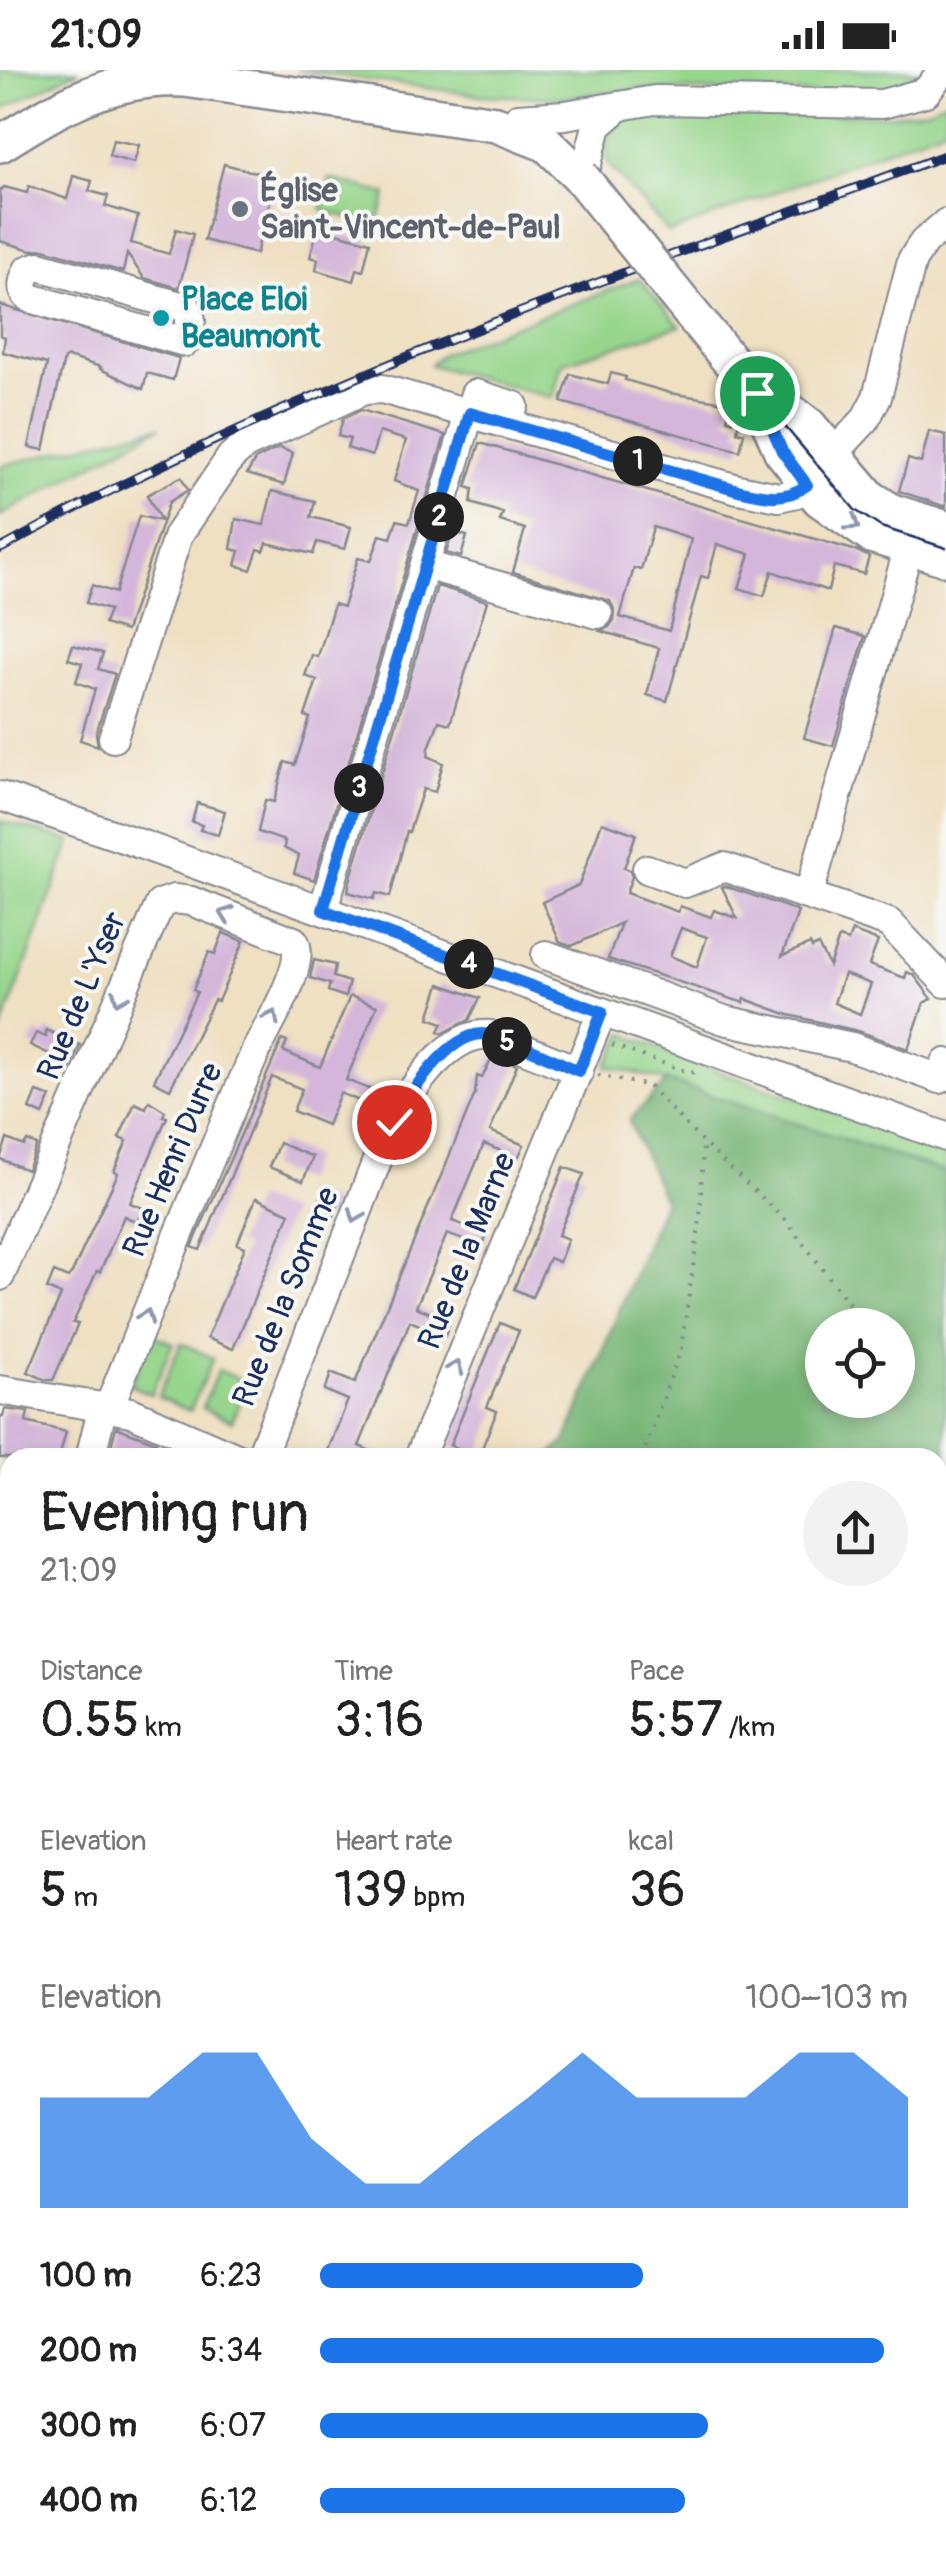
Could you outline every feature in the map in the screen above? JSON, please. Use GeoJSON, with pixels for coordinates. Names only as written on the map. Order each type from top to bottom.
{"type":"FeatureCollection","features":[{"type":"Feature","properties":{"kind":"main road"},"geometry":{"type":"LineString","coordinates":[[0,131],[74,87],[127,70]]}},
{"type":"Feature","properties":{"kind":"main road"},"geometry":{"type":"LineString","coordinates":[[205,70],[481,110],[518,118],[557,138],[766,396],[806,423],[862,491],[879,504],[946,529]]}},
{"type":"Feature","properties":{"kind":"main road"},"geometry":{"type":"LineString","coordinates":[[0,144],[84,94],[131,80],[172,78],[496,124],[547,144],[586,170]]}},
{"type":"Feature","properties":{"kind":"main road"},"geometry":{"type":"LineString","coordinates":[[766,396],[790,491],[857,528],[946,558]]}},
{"type":"Feature","properties":{"kind":"street"},"geometry":{"type":"LineString","coordinates":[[518,118],[565,115],[655,100],[882,104],[926,92],[943,70]]}},
{"type":"Feature","properties":{"kind":"street"},"geometry":{"type":"LineString","coordinates":[[586,170],[597,126],[621,106]]}},
{"type":"Feature","properties":{"kind":"street"},"geometry":{"type":"LineString","coordinates":[[112,738],[178,534],[238,451],[255,440],[370,388],[382,389],[790,491],[832,456],[872,410],[912,260],[924,242],[946,222]]}},
{"type":"Feature","properties":{"kind":"street"},"geometry":{"type":"LineString","coordinates":[[39,266],[182,306],[192,315],[185,342],[35,300],[12,282],[39,266]]}},
{"type":"Feature","properties":{"kind":"street"},"geometry":{"type":"LineString","coordinates":[[323,910],[470,413]]}},
{"type":"Feature","properties":{"kind":"street"},"geometry":{"type":"LineString","coordinates":[[809,894],[909,548]]}},
{"type":"Feature","properties":{"kind":"street"},"geometry":{"type":"LineString","coordinates":[[425,565],[598,614]]}},
{"type":"Feature","properties":{"kind":"street"},"geometry":{"type":"LineString","coordinates":[[0,794],[942,1136]]}},
{"type":"Feature","properties":{"kind":"street"},"geometry":{"type":"LineString","coordinates":[[646,869],[685,883],[724,866],[890,923],[946,983]]}},
{"type":"Feature","properties":{"kind":"street","name":"Rue Henri Durre"},"geometry":{"type":"LineString","coordinates":[[93,1448],[106,1406],[254,1055],[295,970],[299,952],[294,942],[185,899],[169,900],[157,908]]}},
{"type":"Feature","properties":{"kind":"street","name":"Rue de L'Yser"},"geometry":{"type":"LineString","coordinates":[[0,1276],[157,908]]}},
{"type":"Feature","properties":{"kind":"street"},"geometry":{"type":"LineString","coordinates":[[546,955],[724,1020],[852,1047],[940,1079],[946,1063]]}},
{"type":"Feature","properties":{"kind":"street","name":"Rue de la Marne"},"geometry":{"type":"LineString","coordinates":[[423,1448],[602,1012]]}},
{"type":"Feature","properties":{"kind":"street","name":"Rue de la Somme"},"geometry":{"type":"LineString","coordinates":[[264,1448],[394,1122],[416,1085],[441,1058],[472,1036],[490,1035],[579,1071]]}},
{"type":"Feature","properties":{"kind":"street"},"geometry":{"type":"LineString","coordinates":[[0,1390],[146,1416],[216,1448]]}},
{"type":"Feature","properties":{"kind":"path"},"geometry":{"type":"LineString","coordinates":[[579,1071],[649,1086],[785,1219],[852,1308]]}},
{"type":"Feature","properties":{"kind":"path"},"geometry":{"type":"LineString","coordinates":[[646,1448],[681,1348],[700,1220],[703,1143]]}},
{"type":"Feature","properties":{"kind":"green space"},"geometry":{"type":"Polygon","coordinates":[[[0,70],[79,70],[0,110],[0,70]]]}},
{"type":"Feature","properties":{"kind":"green space"},"geometry":{"type":"Polygon","coordinates":[[[296,70],[921,72],[883,95],[638,89],[561,98],[478,95],[296,70]]]}},
{"type":"Feature","properties":{"kind":"green space"},"geometry":{"type":"Polygon","coordinates":[[[946,100],[946,127],[669,233],[608,164],[605,141],[617,124],[641,113],[890,115],[928,109],[946,100]]]}},
{"type":"Feature","properties":{"kind":"green space"},"geometry":{"type":"Polygon","coordinates":[[[330,179],[387,194],[377,225],[321,210],[330,179]]]}},
{"type":"Feature","properties":{"kind":"green space"},"geometry":{"type":"Polygon","coordinates":[[[639,279],[680,326],[562,363],[553,398],[430,365],[443,353],[639,279]]]}},
{"type":"Feature","properties":{"kind":"green space"},"geometry":{"type":"Polygon","coordinates":[[[161,426],[0,516],[0,466],[161,426]]]}},
{"type":"Feature","properties":{"kind":"green space"},"geometry":{"type":"Polygon","coordinates":[[[0,821],[71,841],[0,1034],[0,821]]]}},
{"type":"Feature","properties":{"kind":"green space"},"geometry":{"type":"Polygon","coordinates":[[[624,1034],[697,1064],[946,1150],[946,1173],[667,1081],[607,1066],[624,1034]]]}},
{"type":"Feature","properties":{"kind":"green space"},"geometry":{"type":"Polygon","coordinates":[[[667,1081],[946,1173],[946,1448],[559,1448],[566,1442],[664,1200],[629,1121],[667,1081]]]}},
{"type":"Feature","properties":{"kind":"green space"},"geometry":{"type":"Polygon","coordinates":[[[151,1334],[173,1343],[151,1394],[130,1385],[151,1334]]]}},
{"type":"Feature","properties":{"kind":"green space"},"geometry":{"type":"Polygon","coordinates":[[[181,1343],[213,1358],[190,1411],[158,1397],[181,1343]]]}},
{"type":"Feature","properties":{"kind":"green space"},"geometry":{"type":"Polygon","coordinates":[[[218,1370],[248,1383],[232,1421],[202,1408],[218,1370]]]}},
{"type":"Feature","properties":{"kind":"building"},"geometry":{"type":"Polygon","coordinates":[[[113,140],[139,145],[134,163],[109,156],[113,140]]]}},
{"type":"Feature","properties":{"kind":"building","name":"Église Saint-Vincent-de-Paul"},"geometry":{"type":"Polygon","coordinates":[[[224,164],[276,178],[256,254],[204,240],[224,164]]]}},
{"type":"Feature","properties":{"kind":"building"},"geometry":{"type":"Polygon","coordinates":[[[73,176],[92,181],[89,191],[108,196],[105,206],[138,216],[131,243],[169,254],[176,229],[193,234],[179,288],[144,278],[127,254],[123,272],[0,241],[0,191],[4,187],[27,193],[29,186],[67,199],[73,176]]]}},
{"type":"Feature","properties":{"kind":"building"},"geometry":{"type":"Polygon","coordinates":[[[318,228],[370,242],[363,271],[357,269],[354,281],[316,270],[318,259],[310,257],[318,228]]]}},
{"type":"Feature","properties":{"kind":"building"},"geometry":{"type":"Polygon","coordinates":[[[0,305],[179,358],[173,380],[147,373],[143,389],[101,367],[68,357],[64,359],[44,450],[29,447],[47,364],[3,352],[0,305]]]}},
{"type":"Feature","properties":{"kind":"building"},"geometry":{"type":"Polygon","coordinates":[[[611,373],[670,393],[731,403],[727,419],[739,422],[737,431],[744,433],[740,451],[561,402],[570,374],[608,384],[611,373]]]}},
{"type":"Feature","properties":{"kind":"building"},"geometry":{"type":"Polygon","coordinates":[[[361,410],[445,435],[314,880],[294,873],[299,856],[284,848],[285,841],[258,832],[265,800],[274,802],[285,762],[295,765],[317,680],[305,676],[312,655],[318,657],[334,604],[343,607],[358,558],[371,561],[380,535],[391,538],[397,520],[409,523],[419,491],[394,481],[406,440],[379,432],[372,456],[347,448],[350,439],[338,436],[343,419],[361,410]]]}},
{"type":"Feature","properties":{"kind":"building"},"geometry":{"type":"Polygon","coordinates":[[[929,431],[946,435],[946,507],[899,491],[908,459],[921,463],[929,431]]]}},
{"type":"Feature","properties":{"kind":"building"},"geometry":{"type":"Polygon","coordinates":[[[480,443],[869,557],[864,574],[834,566],[828,591],[772,571],[764,596],[739,588],[750,554],[717,544],[708,578],[701,576],[667,701],[647,695],[659,648],[600,631],[614,620],[610,601],[513,572],[525,529],[500,521],[503,513],[471,503],[473,489],[466,487],[480,443]],[[653,527],[641,570],[634,568],[620,617],[669,631],[691,539],[653,527]]]}},
{"type":"Feature","properties":{"kind":"building"},"geometry":{"type":"Polygon","coordinates":[[[279,448],[293,453],[284,485],[247,474],[255,460],[279,448]]]}},
{"type":"Feature","properties":{"kind":"building"},"geometry":{"type":"Polygon","coordinates":[[[181,477],[188,490],[169,502],[126,631],[104,624],[109,610],[86,603],[92,585],[115,593],[139,516],[161,521],[147,495],[181,477]]]}},
{"type":"Feature","properties":{"kind":"building"},"geometry":{"type":"Polygon","coordinates":[[[272,491],[315,501],[311,517],[351,527],[345,549],[317,542],[313,554],[267,543],[264,551],[258,549],[251,570],[236,565],[240,551],[231,549],[236,519],[264,525],[272,491]]]}},
{"type":"Feature","properties":{"kind":"building"},"geometry":{"type":"Polygon","coordinates":[[[453,532],[467,536],[461,557],[446,553],[453,532]]]}},
{"type":"Feature","properties":{"kind":"building"},"geometry":{"type":"Polygon","coordinates":[[[437,586],[487,601],[450,724],[439,721],[429,748],[428,756],[443,763],[435,792],[423,789],[407,831],[390,897],[376,893],[374,899],[348,892],[349,884],[437,586]]]}},
{"type":"Feature","properties":{"kind":"building"},"geometry":{"type":"Polygon","coordinates":[[[836,628],[865,636],[833,746],[804,738],[836,628]]]}},
{"type":"Feature","properties":{"kind":"building"},"geometry":{"type":"Polygon","coordinates":[[[73,645],[103,653],[98,669],[115,674],[96,733],[98,746],[80,740],[95,689],[76,682],[82,663],[68,659],[73,645]]]}},
{"type":"Feature","properties":{"kind":"building"},"geometry":{"type":"Polygon","coordinates":[[[197,803],[225,811],[218,835],[200,830],[202,825],[192,822],[197,803]]]}},
{"type":"Feature","properties":{"kind":"building"},"geometry":{"type":"Polygon","coordinates":[[[602,822],[636,834],[624,868],[630,870],[632,877],[626,893],[678,912],[680,906],[711,917],[714,910],[737,918],[722,887],[725,886],[784,906],[798,912],[782,956],[810,944],[812,948],[818,945],[829,966],[839,938],[848,941],[852,931],[878,941],[869,965],[905,978],[907,972],[914,975],[932,999],[924,1003],[908,1049],[745,999],[744,1003],[608,959],[621,923],[572,946],[560,942],[542,902],[579,885],[602,822]],[[681,928],[670,956],[697,967],[707,937],[681,928]],[[844,974],[834,1003],[860,1014],[871,984],[844,974]]]}},
{"type":"Feature","properties":{"kind":"building"},"geometry":{"type":"Polygon","coordinates":[[[223,933],[244,941],[218,1001],[214,1000],[170,1089],[154,1081],[197,992],[193,990],[209,952],[215,954],[223,933]]]}},
{"type":"Feature","properties":{"kind":"building"},"geometry":{"type":"Polygon","coordinates":[[[314,960],[335,965],[333,977],[349,982],[345,997],[328,991],[330,984],[310,978],[314,960]]]}},
{"type":"Feature","properties":{"kind":"building"},"geometry":{"type":"Polygon","coordinates":[[[440,984],[480,998],[469,1020],[443,1033],[439,1031],[443,1023],[429,1018],[440,984]]]}},
{"type":"Feature","properties":{"kind":"building"},"geometry":{"type":"Polygon","coordinates":[[[350,996],[377,1006],[346,1080],[382,1094],[376,1108],[340,1093],[327,1125],[293,1111],[302,1089],[272,1077],[200,1250],[192,1247],[282,1040],[287,1042],[283,1051],[320,1067],[350,996]]]}},
{"type":"Feature","properties":{"kind":"building"},"geometry":{"type":"Polygon","coordinates":[[[46,1030],[80,1045],[70,1069],[59,1065],[62,1060],[30,1045],[36,1033],[46,1037],[46,1030]]]}},
{"type":"Feature","properties":{"kind":"building"},"geometry":{"type":"Polygon","coordinates":[[[493,1055],[517,1065],[490,1131],[524,1145],[518,1158],[484,1144],[452,1221],[487,1234],[482,1247],[447,1234],[416,1307],[450,1321],[445,1336],[410,1321],[359,1446],[364,1448],[329,1448],[348,1400],[324,1390],[331,1373],[355,1383],[475,1094],[477,1076],[482,1078],[493,1055]]]}},
{"type":"Feature","properties":{"kind":"building"},"geometry":{"type":"Polygon","coordinates":[[[37,1092],[51,1097],[43,1115],[30,1109],[37,1092]]]}},
{"type":"Feature","properties":{"kind":"building"},"geometry":{"type":"Polygon","coordinates":[[[149,1101],[165,1111],[163,1116],[167,1117],[130,1203],[143,1208],[137,1222],[124,1216],[73,1323],[78,1324],[53,1380],[46,1380],[28,1372],[61,1295],[47,1289],[54,1272],[68,1278],[72,1273],[118,1173],[114,1171],[127,1141],[119,1138],[135,1103],[146,1108],[149,1101]]]}},
{"type":"Feature","properties":{"kind":"building"},"geometry":{"type":"Polygon","coordinates":[[[7,1139],[24,1146],[27,1141],[37,1145],[27,1170],[0,1159],[7,1139]]]}},
{"type":"Feature","properties":{"kind":"building"},"geometry":{"type":"Polygon","coordinates":[[[279,1143],[313,1157],[303,1181],[269,1167],[279,1143]]]}},
{"type":"Feature","properties":{"kind":"building"},"geometry":{"type":"Polygon","coordinates":[[[564,1167],[584,1174],[558,1235],[568,1239],[559,1262],[549,1258],[532,1297],[514,1289],[564,1167]]]}},
{"type":"Feature","properties":{"kind":"building"},"geometry":{"type":"Polygon","coordinates":[[[321,1197],[338,1205],[332,1220],[315,1213],[321,1197]]]}},
{"type":"Feature","properties":{"kind":"building"},"geometry":{"type":"Polygon","coordinates":[[[256,1198],[290,1213],[233,1349],[207,1338],[245,1247],[237,1244],[256,1198]]]}},
{"type":"Feature","properties":{"kind":"building"},"geometry":{"type":"Polygon","coordinates":[[[500,1323],[519,1331],[487,1407],[497,1411],[482,1448],[450,1445],[500,1323]]]}},
{"type":"Feature","properties":{"kind":"building"},"geometry":{"type":"Polygon","coordinates":[[[5,1409],[28,1412],[26,1422],[66,1432],[62,1448],[0,1448],[0,1416],[3,1417],[5,1409]]]}},
{"type":"Feature","properties":{"kind":"building"},"geometry":{"type":"Polygon","coordinates":[[[116,1427],[156,1442],[154,1448],[111,1448],[116,1427]]]}},
{"type":"Feature","properties":{"kind":"tram line"},"geometry":{"type":"LineString","coordinates":[[757,393],[855,510],[881,527],[946,548]]}},
{"type":"Feature","properties":{"kind":"railway"},"geometry":{"type":"LineString","coordinates":[[0,549],[114,489],[347,382],[585,287],[946,155]]}},
{"type":"Feature","properties":{"kind":"place","name":"Église Saint-Vincent-de-Paul"},"geometry":{"type":"Point","coordinates":[240,209]}},
{"type":"Feature","properties":{"kind":"place","name":"Place Eloi Beaumont"},"geometry":{"type":"Point","coordinates":[161,318]}},
{"type":"Feature","properties":{"kind":"route"},"geometry":{"type":"LineString","coordinates":[[394,1122],[416,1085],[433,1066],[466,1038],[478,1034],[490,1035],[579,1071],[602,1012],[323,910],[470,413],[738,490],[788,496],[807,485],[782,451],[757,393]]}}]}
